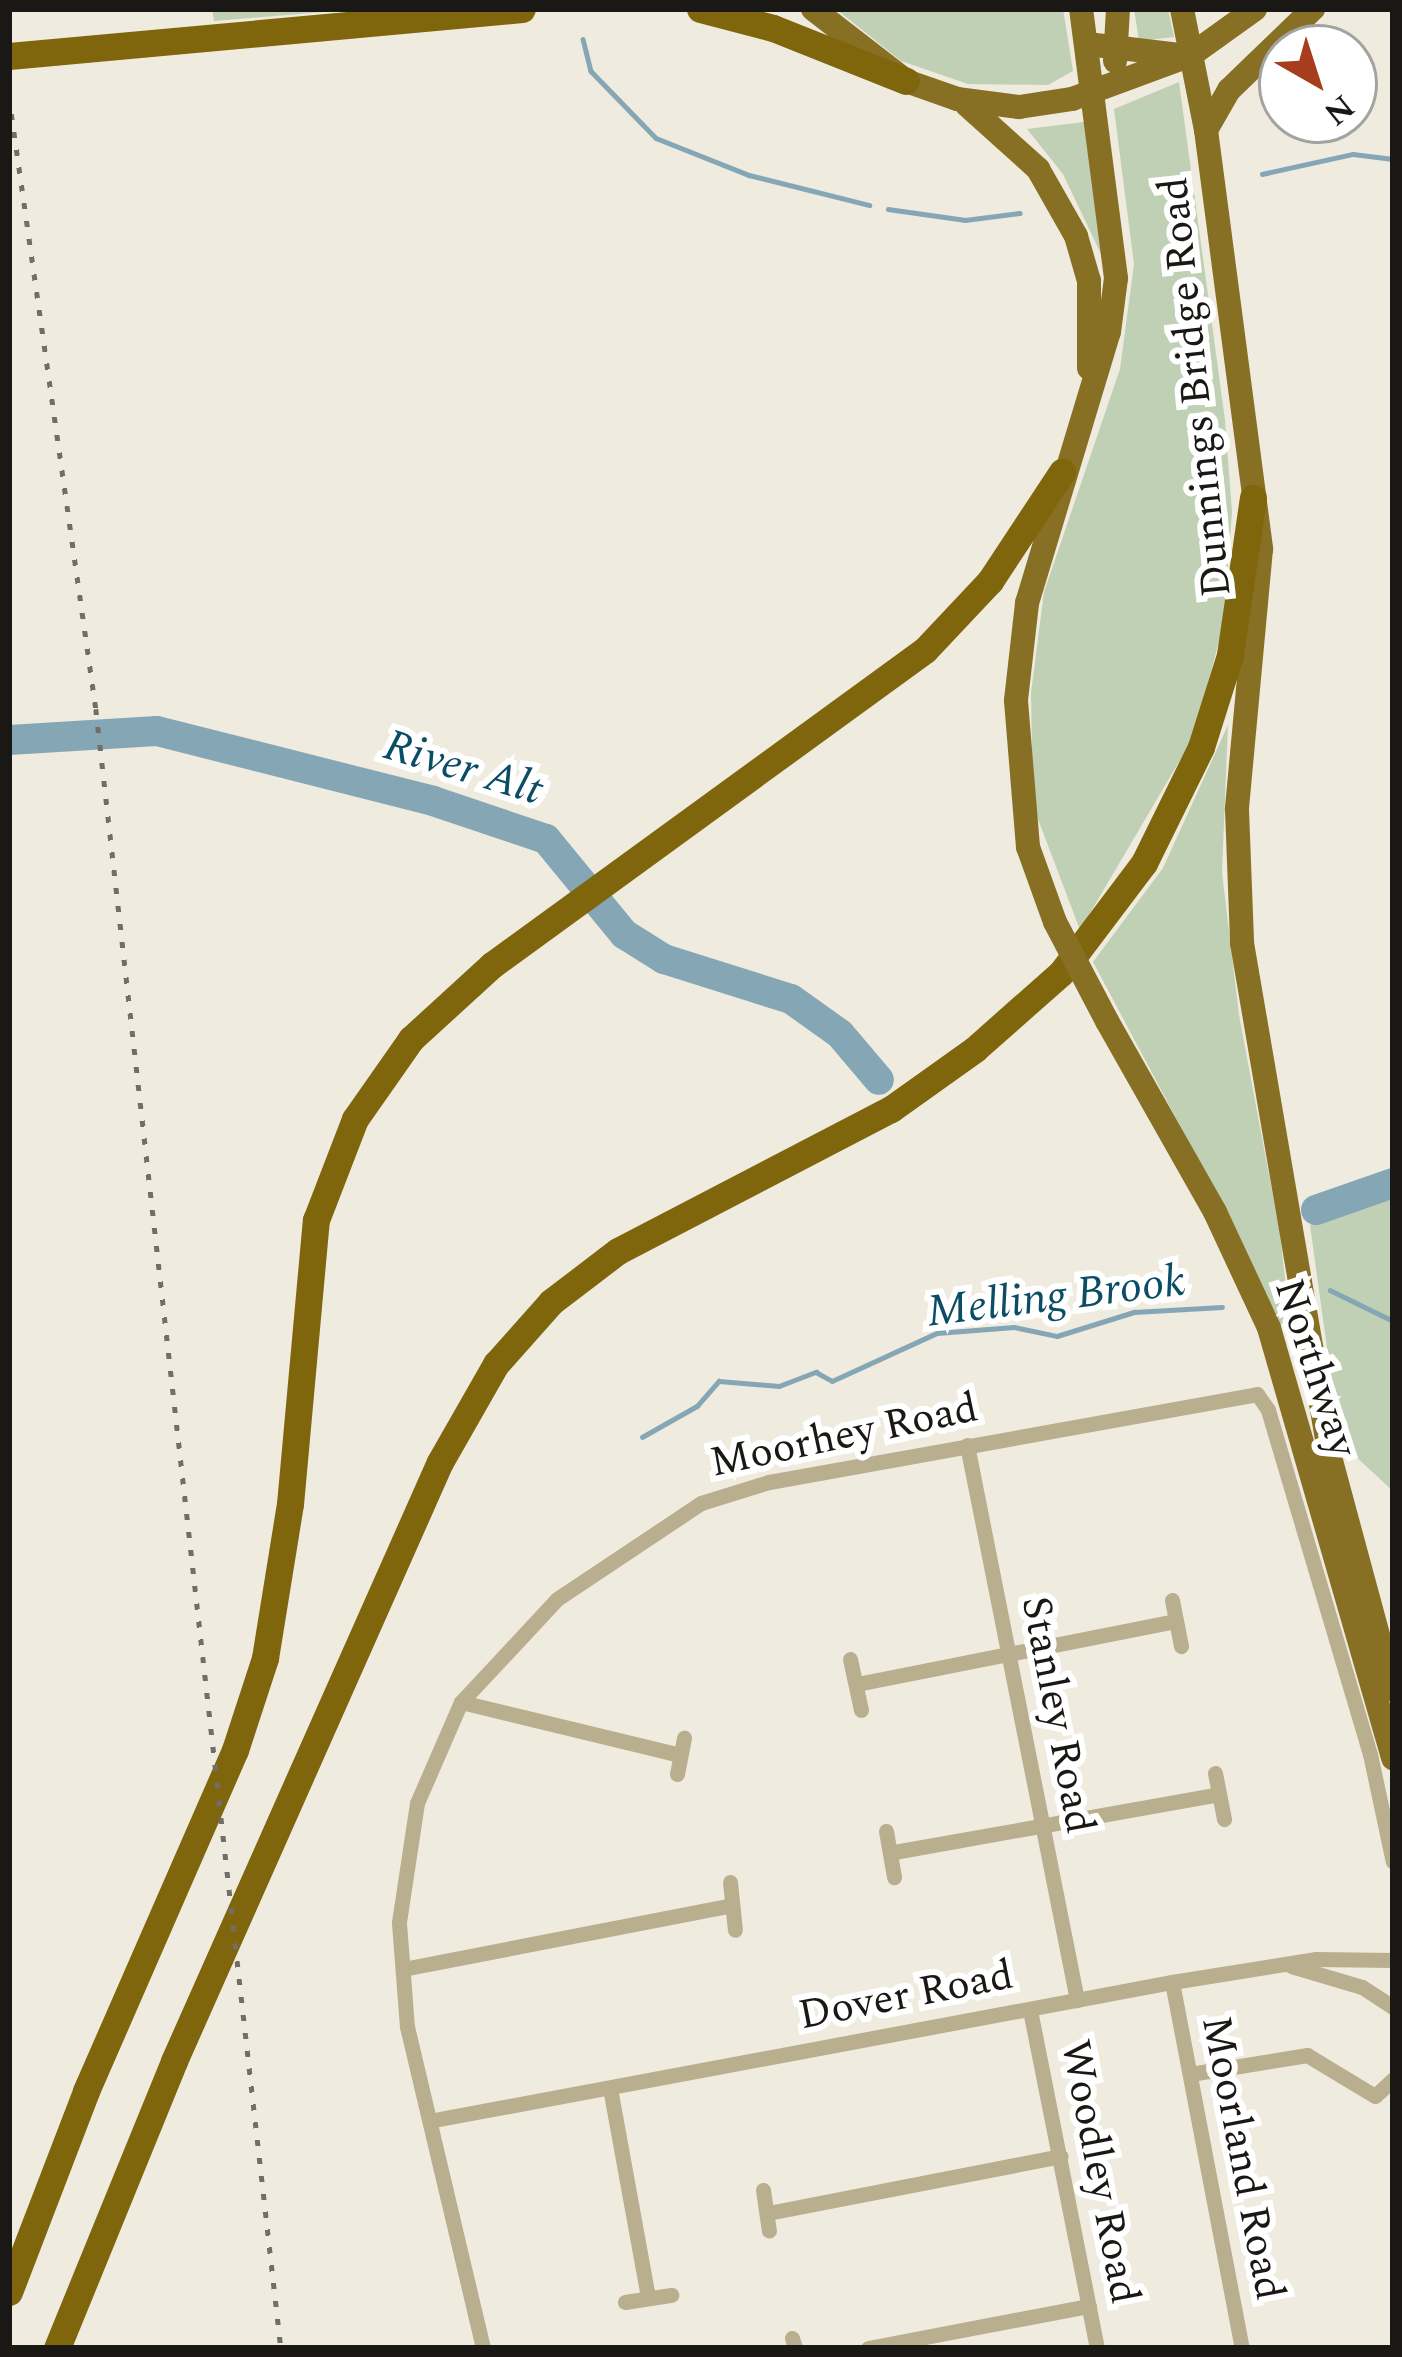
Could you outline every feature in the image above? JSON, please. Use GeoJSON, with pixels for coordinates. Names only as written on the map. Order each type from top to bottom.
{"type":"FeatureCollection","features":[{"type":"Feature","properties":{"kind":"highway"},"geometry":{"type":"LineString","coordinates":[[9,56],[522,9]]}},
{"type":"Feature","properties":{"kind":"highway"},"geometry":{"type":"LineString","coordinates":[[700,9],[772,28],[957,99],[1042,106],[1191,55],[1255,9]]}},
{"type":"Feature","properties":{"kind":"highway"},"geometry":{"type":"LineString","coordinates":[[813,9],[906,81]]}},
{"type":"Feature","properties":{"kind":"highway","name":"Dunnings Bridge Road"},"geometry":{"type":"LineString","coordinates":[[1082,9],[1116,278],[1109,332],[1062,472],[1028,603],[1016,700],[1028,847],[1055,922],[1215,1212]]}},
{"type":"Feature","properties":{"kind":"highway"},"geometry":{"type":"LineString","coordinates":[[1094,92],[1119,50],[1118,9]]}},
{"type":"Feature","properties":{"kind":"highway","name":"Dunnings Bridge Road"},"geometry":{"type":"LineString","coordinates":[[1182,9],[1206,130],[1253,498],[1260,615],[1236,870],[1285,1210]]}},
{"type":"Feature","properties":{"kind":"highway"},"geometry":{"type":"LineString","coordinates":[[1206,130],[1229,90],[1313,9]]}},
{"type":"Feature","properties":{"kind":"highway"},"geometry":{"type":"LineString","coordinates":[[1087,44],[1191,55]]}},
{"type":"Feature","properties":{"kind":"highway"},"geometry":{"type":"LineString","coordinates":[[957,99],[1038,169],[1076,236],[1089,281],[1088,388]]}},
{"type":"Feature","properties":{"kind":"highway"},"geometry":{"type":"LineString","coordinates":[[9,2291],[86,2090],[235,1750],[265,1658],[290,1504],[307,1278],[329,1174],[377,1082],[411,1039],[553,920],[838,721],[926,650],[990,581],[1062,472]]}},
{"type":"Feature","properties":{"kind":"highway"},"geometry":{"type":"LineString","coordinates":[[57,2348],[174,2061],[440,1462],[496,1364],[551,1302],[618,1251],[890,1109],[1061,973],[1144,862],[1201,747],[1230,655],[1253,498]]}},
{"type":"Feature","properties":{"kind":"highway","name":"Northway"},"geometry":{"type":"LineString","coordinates":[[1285,1210],[1330,1456],[1393,1690]]}},
{"type":"Feature","properties":{"kind":"highway","name":"Northway"},"geometry":{"type":"LineString","coordinates":[[1215,1212],[1269,1328],[1393,1759]]}},
{"type":"Feature","properties":{"kind":"street","name":"Moorhey Road"},"geometry":{"type":"LineString","coordinates":[[483,2348],[434,2120],[407,2027],[399,1922],[417,1803],[460,1702],[557,1599],[701,1503],[967,1445],[1256,1394]]}},
{"type":"Feature","properties":{"kind":"street","name":"Northway"},"geometry":{"type":"LineString","coordinates":[[1256,1394],[1268,1410],[1370,1754],[1393,1862]]}},
{"type":"Feature","properties":{"kind":"street","name":"Stanley Road"},"geometry":{"type":"LineString","coordinates":[[967,1445],[1077,2000]]}},
{"type":"Feature","properties":{"kind":"street"},"geometry":{"type":"LineString","coordinates":[[1172,1600],[1181,1646]]}},
{"type":"Feature","properties":{"kind":"street"},"geometry":{"type":"LineString","coordinates":[[857,1684],[1175,1622]]}},
{"type":"Feature","properties":{"kind":"street"},"geometry":{"type":"LineString","coordinates":[[850,1659],[861,1710]]}},
{"type":"Feature","properties":{"kind":"street"},"geometry":{"type":"LineString","coordinates":[[460,1702],[680,1755]]}},
{"type":"Feature","properties":{"kind":"street"},"geometry":{"type":"LineString","coordinates":[[677,1774],[684,1738]]}},
{"type":"Feature","properties":{"kind":"street"},"geometry":{"type":"LineString","coordinates":[[1215,1773],[1215,1795],[1224,1820]]}},
{"type":"Feature","properties":{"kind":"street"},"geometry":{"type":"LineString","coordinates":[[893,1852],[1215,1795]]}},
{"type":"Feature","properties":{"kind":"street"},"geometry":{"type":"LineString","coordinates":[[886,1831],[894,1877]]}},
{"type":"Feature","properties":{"kind":"street"},"geometry":{"type":"LineString","coordinates":[[730,1882],[735,1930]]}},
{"type":"Feature","properties":{"kind":"street"},"geometry":{"type":"LineString","coordinates":[[403,1969],[731,1905]]}},
{"type":"Feature","properties":{"kind":"street"},"geometry":{"type":"LineString","coordinates":[[1362,1987],[1369,1959]]}},
{"type":"Feature","properties":{"kind":"street","name":"Dover Road"},"geometry":{"type":"LineString","coordinates":[[434,2120],[1172,1982],[1285,1964],[1393,1960]]}},
{"type":"Feature","properties":{"kind":"street"},"geometry":{"type":"LineString","coordinates":[[1285,1964],[1362,1987],[1393,2007]]}},
{"type":"Feature","properties":{"kind":"street","name":"Moorland Road"},"geometry":{"type":"LineString","coordinates":[[1172,1982],[1242,2348]]}},
{"type":"Feature","properties":{"kind":"street","name":"Woodley Road"},"geometry":{"type":"LineString","coordinates":[[1030,2010],[1097,2348]]}},
{"type":"Feature","properties":{"kind":"street"},"geometry":{"type":"LineString","coordinates":[[1190,2074],[1307,2055],[1376,2096],[1393,2079]]}},
{"type":"Feature","properties":{"kind":"street"},"geometry":{"type":"LineString","coordinates":[[610,2088],[648,2298]]}},
{"type":"Feature","properties":{"kind":"street"},"geometry":{"type":"LineString","coordinates":[[763,2190],[769,2222],[1060,2156]]}},
{"type":"Feature","properties":{"kind":"street"},"geometry":{"type":"LineString","coordinates":[[625,2302],[671,2295]]}},
{"type":"Feature","properties":{"kind":"street"},"geometry":{"type":"LineString","coordinates":[[868,2348],[1089,2306]]}},
{"type":"Feature","properties":{"kind":"green space"},"geometry":{"type":"Polygon","coordinates":[[[212,9],[360,9],[214,21],[212,9]]]}},
{"type":"Feature","properties":{"kind":"green space"},"geometry":{"type":"Polygon","coordinates":[[[836,9],[1063,9],[1073,71],[1048,85],[968,84],[901,61],[836,9]]]}},
{"type":"Feature","properties":{"kind":"green space"},"geometry":{"type":"Polygon","coordinates":[[[1134,9],[1168,9],[1174,37],[1139,41],[1134,9]]]}},
{"type":"Feature","properties":{"kind":"green space"},"geometry":{"type":"Polygon","coordinates":[[[1179,82],[1225,420],[1232,512],[1224,623],[1193,738],[1080,930],[1033,806],[1031,693],[1044,592],[1120,369],[1134,264],[1114,109],[1179,82]]]}},
{"type":"Feature","properties":{"kind":"green space"},"geometry":{"type":"Polygon","coordinates":[[[1084,122],[1101,200],[1101,254],[1063,174],[1027,129],[1084,122]]]}},
{"type":"Feature","properties":{"kind":"green space"},"geometry":{"type":"Polygon","coordinates":[[[1228,725],[1222,872],[1239,1015],[1280,1234],[1290,1322],[1277,1325],[1218,1197],[1093,962],[1163,868],[1228,725]]]}},
{"type":"Feature","properties":{"kind":"green space"},"geometry":{"type":"Polygon","coordinates":[[[1393,1193],[1393,1491],[1340,1442],[1310,1225],[1393,1193]]]}},
{"type":"Feature","properties":{"kind":"waterway"},"geometry":{"type":"LineString","coordinates":[[583,39],[591,71],[656,138],[749,175],[869,205]]}},
{"type":"Feature","properties":{"kind":"waterway"},"geometry":{"type":"LineString","coordinates":[[1262,174],[1353,154],[1393,159]]}},
{"type":"Feature","properties":{"kind":"waterway"},"geometry":{"type":"LineString","coordinates":[[888,209],[965,220],[1020,213]]}},
{"type":"Feature","properties":{"kind":"waterway","name":"River Alt"},"geometry":{"type":"LineString","coordinates":[[9,740],[157,731],[433,801],[546,839],[624,934],[664,959],[791,999],[840,1034],[879,1080]]}},
{"type":"Feature","properties":{"kind":"waterway","name":"River Alt"},"geometry":{"type":"LineString","coordinates":[[1316,1210],[1393,1183]]}},
{"type":"Feature","properties":{"kind":"waterway","name":"Melling Brook"},"geometry":{"type":"LineString","coordinates":[[1330,1290],[1393,1321]]}},
{"type":"Feature","properties":{"kind":"waterway","name":"Melling Brook"},"geometry":{"type":"LineString","coordinates":[[642,1437],[697,1406],[719,1381],[779,1386],[816,1372],[832,1381],[937,1333],[1014,1327],[1057,1336],[1134,1312],[1222,1307]]}},
{"type":"Feature","properties":{"kind":"railway"},"geometry":{"type":"LineString","coordinates":[[9,96],[96,709],[281,2348]]}}]}
